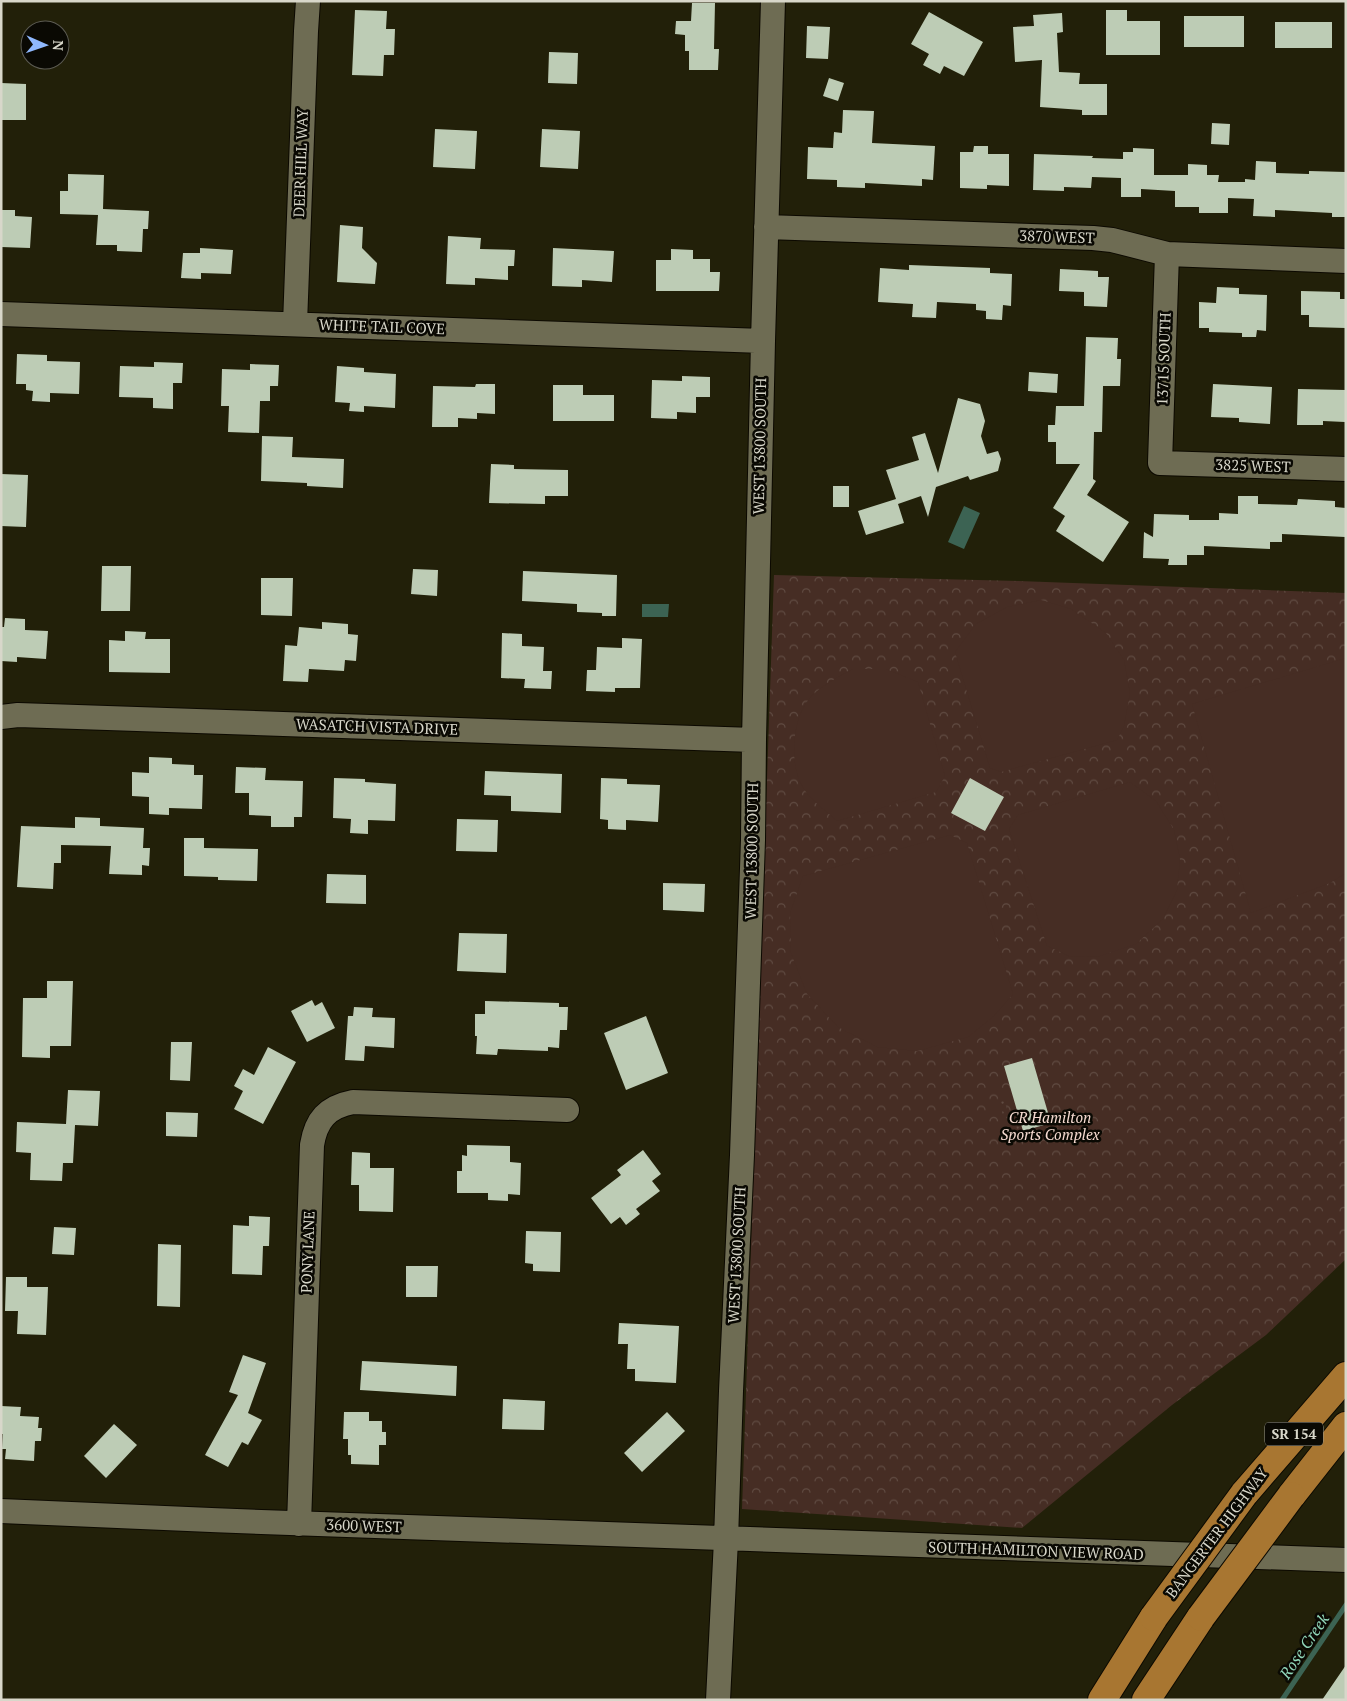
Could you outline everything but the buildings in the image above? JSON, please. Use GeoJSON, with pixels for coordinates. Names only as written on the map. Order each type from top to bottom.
{"type":"FeatureCollection","features":[{"type":"Feature","properties":{"kind":"highway","name":"BANGERTER HIGHWAY"},"geometry":{"type":"LineString","coordinates":[[1102,1700],[1154,1617],[1244,1494],[1346,1376]]}},
{"type":"Feature","properties":{"kind":"highway","name":"SR 154"},"geometry":{"type":"LineString","coordinates":[[1146,1700],[1201,1618],[1291,1496],[1346,1426]]}},
{"type":"Feature","properties":{"kind":"street","name":"DEER HILL WAY"},"geometry":{"type":"LineString","coordinates":[[295,324],[308,1]]}},
{"type":"Feature","properties":{"kind":"street","name":"WEST 13800 SOUTH"},"geometry":{"type":"LineString","coordinates":[[718,1700],[753,840],[763,340],[773,1]]}},
{"type":"Feature","properties":{"kind":"street","name":"3870 WEST"},"geometry":{"type":"LineString","coordinates":[[766,228],[795,227],[1093,238],[1112,240],[1167,254],[1346,261]]}},
{"type":"Feature","properties":{"kind":"street","name":"13715 SOUTH"},"geometry":{"type":"LineString","coordinates":[[1160,463],[1167,254]]}},
{"type":"Feature","properties":{"kind":"street","name":"WHITE TAIL COVE"},"geometry":{"type":"LineString","coordinates":[[1,314],[763,340]]}},
{"type":"Feature","properties":{"kind":"street","name":"3825 WEST"},"geometry":{"type":"LineString","coordinates":[[1160,463],[1346,469]]}},
{"type":"Feature","properties":{"kind":"street","name":"WASATCH VISTA DRIVE"},"geometry":{"type":"LineString","coordinates":[[1,717],[18,715],[754,740]]}},
{"type":"Feature","properties":{"kind":"street","name":"PONY LANE"},"geometry":{"type":"LineString","coordinates":[[299,1524],[312,1145],[318,1124],[334,1108],[353,1102],[567,1110]]}},
{"type":"Feature","properties":{"kind":"street","name":"3600 WEST"},"geometry":{"type":"LineString","coordinates":[[1,1511],[726,1540]]}},
{"type":"Feature","properties":{"kind":"street","name":"SOUTH HAMILTON VIEW ROAD"},"geometry":{"type":"LineString","coordinates":[[726,1540],[1346,1560]]}},
{"type":"Feature","properties":{"kind":"green space","name":"CR Hamilton Sports Complex"},"geometry":{"type":"Polygon","coordinates":[[[774,575],[1018,581],[1346,593],[1346,1259],[1266,1335],[1172,1405],[1022,1528],[742,1509],[774,575]]]}},
{"type":"Feature","properties":{"kind":"green space"},"geometry":{"type":"Polygon","coordinates":[[[1041,600],[1071,609],[1106,633],[1124,660],[1130,693],[1124,726],[1117,740],[1001,772],[990,768],[955,652],[976,624],[1007,607],[1041,600]]]}},
{"type":"Feature","properties":{"kind":"green space"},"geometry":{"type":"Polygon","coordinates":[[[1346,658],[1346,873],[1330,883],[1251,913],[1192,704],[1346,658]]]}},
{"type":"Feature","properties":{"kind":"green space"},"geometry":{"type":"Polygon","coordinates":[[[853,669],[886,669],[918,682],[945,776],[936,792],[837,821],[807,793],[801,784],[795,759],[795,733],[803,708],[813,694],[853,669]]]}},
{"type":"Feature","properties":{"kind":"green space"},"geometry":{"type":"Polygon","coordinates":[[[1130,782],[1156,801],[1174,830],[1180,859],[1177,890],[1163,919],[1136,944],[1100,956],[1071,957],[1047,946],[1009,829],[1018,815],[1130,782]]]}},
{"type":"Feature","properties":{"kind":"green space"},"geometry":{"type":"Polygon","coordinates":[[[950,835],[967,843],[1013,994],[994,1016],[968,1037],[917,1051],[877,1047],[838,1027],[807,994],[791,953],[790,913],[803,876],[950,835]]]}},
{"type":"Feature","properties":{"kind":"green space"},"geometry":{"type":"Polygon","coordinates":[[[1004,1099],[1010,1120],[1017,1119],[1022,1134],[1065,1122],[1065,1125],[1019,1138],[1016,1126],[1007,1129],[999,1101],[1004,1099]]]}},
{"type":"Feature","properties":{"kind":"shaded area"},"geometry":{"type":"Polygon","coordinates":[[[964,506],[980,513],[964,549],[948,542],[964,506]]]}},
{"type":"Feature","properties":{"kind":"shaded area"},"geometry":{"type":"Polygon","coordinates":[[[642,604],[669,604],[668,617],[642,617],[642,604]]]}},
{"type":"Feature","properties":{"kind":"waterway","name":"Rose Creek"},"geometry":{"type":"LineString","coordinates":[[1282,1700],[1346,1605]]}}]}
